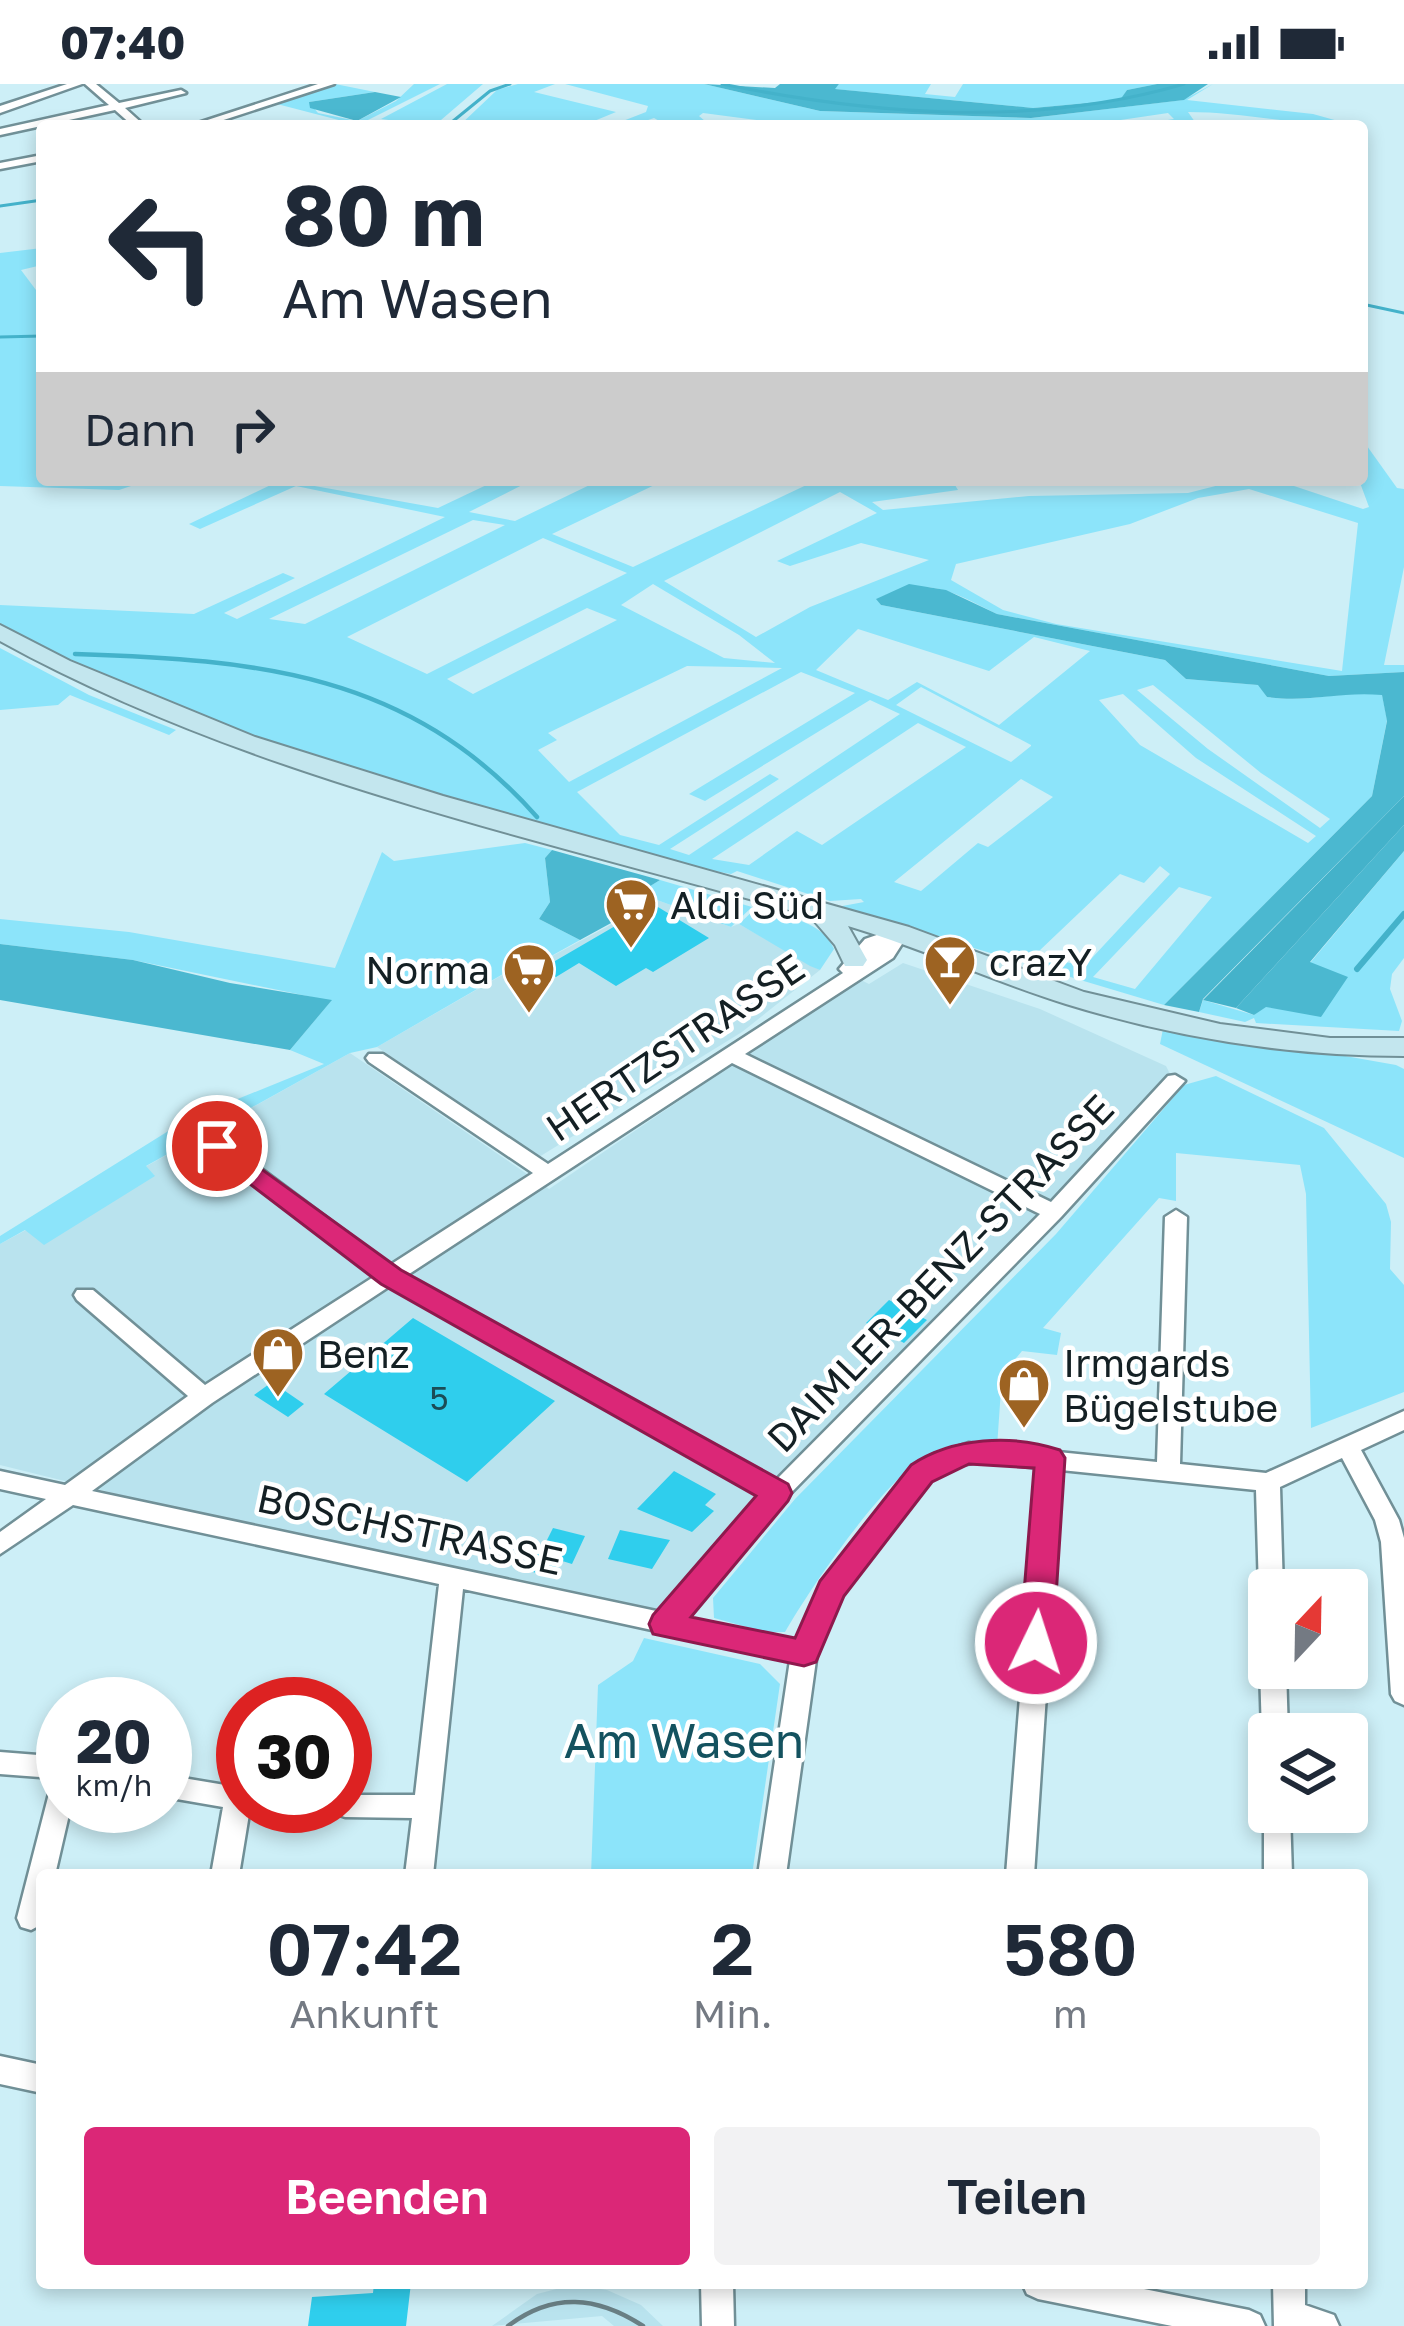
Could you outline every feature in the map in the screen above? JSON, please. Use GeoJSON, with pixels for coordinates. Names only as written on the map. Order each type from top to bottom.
{"type":"FeatureCollection","features":[{"type":"Feature","properties":{"kind":"main road"},"geometry":{"type":"LineString","coordinates":[[0,632],[62,666],[247,742],[434,801],[901,933],[1076,998],[1162,1021],[1385,1056],[1404,1064]]}},
{"type":"Feature","properties":{"kind":"main road"},"geometry":{"type":"LineString","coordinates":[[819,910],[848,944],[847,970]]}},
{"type":"Feature","properties":{"kind":"main road"},"geometry":{"type":"LineString","coordinates":[[1037,980],[1243,1028],[1404,1042]]}},
{"type":"Feature","properties":{"kind":"main road"},"geometry":{"type":"LineString","coordinates":[[1333,1047],[1404,1042]]}},
{"type":"Feature","properties":{"kind":"street"},"geometry":{"type":"LineString","coordinates":[[0,110],[77,84]]}},
{"type":"Feature","properties":{"kind":"street"},"geometry":{"type":"LineString","coordinates":[[90,84],[133,120]]}},
{"type":"Feature","properties":{"kind":"street"},"geometry":{"type":"LineString","coordinates":[[213,120],[329,84]]}},
{"type":"Feature","properties":{"kind":"street"},"geometry":{"type":"LineString","coordinates":[[64,120],[113,104],[181,92]]}},
{"type":"Feature","properties":{"kind":"street"},"geometry":{"type":"LineString","coordinates":[[0,132],[36,126]]}},
{"type":"Feature","properties":{"kind":"street"},"geometry":{"type":"LineString","coordinates":[[0,166],[36,159]]}},
{"type":"Feature","properties":{"kind":"street","name":"HERTZSTRASSE"},"geometry":{"type":"LineString","coordinates":[[0,1544],[204,1397],[733,1056],[847,970],[891,950],[901,933]]}},
{"type":"Feature","properties":{"kind":"street"},"geometry":{"type":"LineString","coordinates":[[733,1056],[1054,1212]]}},
{"type":"Feature","properties":{"kind":"street","name":"HERTZSTRASSE"},"geometry":{"type":"LineString","coordinates":[[376,1058],[549,1174]]}},
{"type":"Feature","properties":{"kind":"street","name":"DAIMLER-BENZ-STRASSE"},"geometry":{"type":"LineString","coordinates":[[665,1624],[777,1493],[1054,1212],[1174,1081]]}},
{"type":"Feature","properties":{"kind":"street"},"geometry":{"type":"LineString","coordinates":[[217,1146],[391,1277],[777,1493]]}},
{"type":"Feature","properties":{"kind":"street"},"geometry":{"type":"LineString","coordinates":[[1168,1472],[1176,1217]]}},
{"type":"Feature","properties":{"kind":"street"},"geometry":{"type":"LineString","coordinates":[[85,1295],[204,1397]]}},
{"type":"Feature","properties":{"kind":"street"},"geometry":{"type":"LineString","coordinates":[[773,1869],[804,1653],[831,1590],[922,1474],[940,1461],[969,1452],[1268,1482],[1404,1420]]}},
{"type":"Feature","properties":{"kind":"street"},"geometry":{"type":"LineString","coordinates":[[1347,1446],[1387,1520],[1393,1542],[1404,1694]]}},
{"type":"Feature","properties":{"kind":"street"},"geometry":{"type":"LineString","coordinates":[[1020,1869],[1050,1458]]}},
{"type":"Feature","properties":{"kind":"street","name":"BOSCHSTRASSE"},"geometry":{"type":"LineString","coordinates":[[0,1480],[804,1653]]}},
{"type":"Feature","properties":{"kind":"street"},"geometry":{"type":"LineString","coordinates":[[1268,1482],[1270,1569]]}},
{"type":"Feature","properties":{"kind":"street"},"geometry":{"type":"LineString","coordinates":[[420,1869],[452,1577]]}},
{"type":"Feature","properties":{"kind":"street"},"geometry":{"type":"LineString","coordinates":[[0,1762],[36,1765]]}},
{"type":"Feature","properties":{"kind":"street"},"geometry":{"type":"LineString","coordinates":[[372,1806],[428,1807]]}},
{"type":"Feature","properties":{"kind":"street"},"geometry":{"type":"LineString","coordinates":[[43,1869],[51,1833]]}},
{"type":"Feature","properties":{"kind":"street"},"geometry":{"type":"LineString","coordinates":[[227,1869],[234,1833]]}},
{"type":"Feature","properties":{"kind":"street"},"geometry":{"type":"LineString","coordinates":[[1277,1833],[1278,1869]]}},
{"type":"Feature","properties":{"kind":"street"},"geometry":{"type":"LineString","coordinates":[[31,1918],[36,1897]]}},
{"type":"Feature","properties":{"kind":"street"},"geometry":{"type":"LineString","coordinates":[[0,2070],[36,2077]]}},
{"type":"Feature","properties":{"kind":"street"},"geometry":{"type":"LineString","coordinates":[[717,2289],[718,2326]]}},
{"type":"Feature","properties":{"kind":"street"},"geometry":{"type":"LineString","coordinates":[[1068,2289],[1250,2326]]}},
{"type":"Feature","properties":{"kind":"street"},"geometry":{"type":"LineString","coordinates":[[1289,2308],[1323,2326]]}},
{"type":"Feature","properties":{"kind":"shaded area"},"geometry":{"type":"Polygon","coordinates":[[[704,84],[775,88],[780,84],[839,84],[835,89],[1033,108],[1120,100],[1127,90],[1157,84],[1208,84],[1184,100],[1031,118],[820,111],[704,84]]]}},
{"type":"Feature","properties":{"kind":"shaded area"},"geometry":{"type":"Polygon","coordinates":[[[375,92],[401,97],[359,120],[310,108],[309,102],[375,92]]]}},
{"type":"Feature","properties":{"kind":"shaded area"},"geometry":{"type":"Polygon","coordinates":[[[909,584],[946,590],[997,614],[1329,676],[1404,672],[1404,796],[1203,999],[1199,1012],[1164,1005],[1372,796],[1387,721],[1382,695],[1267,697],[1258,685],[1186,679],[1165,660],[881,605],[876,599],[909,584]]]}},
{"type":"Feature","properties":{"kind":"shaded area"},"geometry":{"type":"Polygon","coordinates":[[[1404,796],[1404,825],[1236,1008],[1203,1000],[1404,796]]]}},
{"type":"Feature","properties":{"kind":"shaded area"},"geometry":{"type":"Polygon","coordinates":[[[1404,825],[1404,851],[1310,962],[1348,977],[1321,1017],[1266,1007],[1254,1015],[1236,1008],[1404,825]]]}},
{"type":"Feature","properties":{"kind":"shaded area"},"geometry":{"type":"Polygon","coordinates":[[[552,850],[660,880],[621,904],[633,911],[580,940],[539,919],[550,902],[545,858],[552,850]]]}},
{"type":"Feature","properties":{"kind":"shaded area"},"geometry":{"type":"Polygon","coordinates":[[[657,900],[731,927],[739,924],[820,970],[742,1032],[539,1157],[377,1047],[516,967],[526,970],[657,900]]]}},
{"type":"Feature","properties":{"kind":"shaded area"},"geometry":{"type":"Polygon","coordinates":[[[0,944],[133,960],[332,1000],[290,1050],[0,1000],[0,944]]]}},
{"type":"Feature","properties":{"kind":"shaded area"},"geometry":{"type":"Polygon","coordinates":[[[903,963],[1040,1009],[1166,1066],[1170,1074],[1054,1208],[665,1625],[0,1465],[0,1244],[154,1175],[145,1167],[350,1053],[549,1189],[859,979],[869,984],[903,963]]]}},
{"type":"Feature","properties":{"kind":"shaded area"},"geometry":{"type":"Polygon","coordinates":[[[556,2289],[607,2290],[641,2305],[663,2326],[614,2326],[602,2316],[492,2326],[537,2294],[556,2289]]]}},
{"type":"Feature","properties":{"kind":"green space"},"geometry":{"type":"Polygon","coordinates":[[[335,84],[375,92],[309,102],[318,113],[352,120],[339,120],[277,104],[335,84]]]}},
{"type":"Feature","properties":{"kind":"green space"},"geometry":{"type":"Polygon","coordinates":[[[414,84],[440,84],[368,120],[359,120],[396,101],[414,84]]]}},
{"type":"Feature","properties":{"kind":"green space"},"geometry":{"type":"Polygon","coordinates":[[[447,84],[483,84],[441,120],[381,119],[447,84]]]}},
{"type":"Feature","properties":{"kind":"green space"},"geometry":{"type":"Polygon","coordinates":[[[518,84],[555,84],[534,92],[616,112],[597,120],[465,120],[497,90],[518,84]]]}},
{"type":"Feature","properties":{"kind":"green space"},"geometry":{"type":"Polygon","coordinates":[[[565,84],[704,84],[820,111],[1031,118],[1183,100],[1213,84],[1187,100],[1334,120],[1188,112],[1194,120],[1168,120],[1174,119],[1168,113],[1121,120],[756,120],[703,113],[699,116],[704,120],[625,120],[646,112],[648,106],[565,84]]]}},
{"type":"Feature","properties":{"kind":"green space"},"geometry":{"type":"Polygon","coordinates":[[[839,84],[931,84],[925,94],[955,97],[963,84],[1157,84],[1127,90],[1121,100],[1033,108],[834,89],[839,84]]]}},
{"type":"Feature","properties":{"kind":"green space"},"geometry":{"type":"Polygon","coordinates":[[[36,249],[36,266],[21,270],[36,290],[36,486],[131,486],[119,490],[0,486],[0,253],[36,249]]]}},
{"type":"Feature","properties":{"kind":"green space"},"geometry":{"type":"Polygon","coordinates":[[[1368,447],[1397,488],[1404,489],[1404,567],[1384,665],[1404,665],[1404,672],[1329,676],[997,614],[925,587],[877,599],[881,605],[1165,660],[1186,679],[1259,685],[1267,697],[1382,694],[1387,720],[1372,796],[1164,1005],[837,907],[864,902],[861,899],[830,901],[737,871],[692,867],[338,766],[165,704],[0,623],[0,605],[194,614],[283,573],[295,578],[224,613],[237,619],[445,517],[296,486],[438,508],[484,486],[520,486],[469,512],[515,521],[588,486],[652,486],[552,534],[633,567],[804,486],[956,486],[958,490],[872,502],[883,510],[1029,496],[1188,493],[1215,486],[1294,486],[1369,507],[1361,486],[1368,486],[1368,447]],[[1249,489],[1198,498],[1130,524],[956,564],[951,580],[1003,610],[1056,624],[1342,671],[1358,523],[1249,489]],[[840,492],[664,581],[756,637],[810,607],[929,560],[861,543],[790,566],[777,561],[877,513],[840,492]],[[473,520],[269,619],[305,624],[505,525],[473,520]],[[543,538],[347,637],[427,674],[627,573],[543,538]],[[653,584],[621,605],[724,658],[775,663],[739,635],[653,584]],[[587,608],[447,679],[473,694],[617,620],[587,608]],[[858,629],[816,670],[888,700],[917,682],[999,725],[1090,651],[1034,637],[989,671],[858,629]],[[687,666],[548,733],[557,740],[538,750],[569,782],[782,668],[687,666]],[[801,672],[577,792],[620,835],[659,845],[770,774],[779,779],[670,849],[689,855],[900,714],[870,700],[705,801],[689,794],[855,693],[801,672]],[[1153,685],[1137,690],[1208,749],[1320,828],[1330,819],[1261,773],[1153,685]],[[921,687],[896,705],[1011,762],[1031,746],[921,687]],[[1123,694],[1099,700],[1140,745],[1308,843],[1316,836],[1196,758],[1123,694]],[[918,723],[712,859],[749,865],[797,831],[822,845],[966,747],[918,723]],[[1021,779],[894,882],[921,891],[978,843],[988,847],[1053,797],[1021,779]],[[1160,866],[1144,883],[1120,874],[1038,952],[1072,963],[1091,959],[1170,874],[1160,866]],[[1179,887],[1093,977],[1135,989],[1212,897],[1179,887]]]}},
{"type":"Feature","properties":{"kind":"green space"},"geometry":{"type":"Polygon","coordinates":[[[268,486],[296,486],[200,529],[189,524],[268,486]]]}},
{"type":"Feature","properties":{"kind":"green space"},"geometry":{"type":"Polygon","coordinates":[[[0,648],[89,695],[176,730],[169,735],[70,695],[58,705],[0,710],[0,648]]]}},
{"type":"Feature","properties":{"kind":"green space"},"geometry":{"type":"Polygon","coordinates":[[[525,843],[552,850],[545,858],[550,902],[539,919],[580,940],[526,970],[515,967],[377,1047],[350,1053],[146,1166],[155,1176],[44,1245],[25,1230],[0,1244],[0,1236],[186,1120],[324,1064],[290,1050],[331,1001],[133,960],[0,944],[0,919],[129,932],[335,968],[382,852],[394,861],[525,843]]]}},
{"type":"Feature","properties":{"kind":"green space"},"geometry":{"type":"Polygon","coordinates":[[[1404,851],[1404,958],[1392,974],[1390,989],[1402,1021],[1399,1031],[1256,1023],[1254,1018],[1245,1022],[1199,1012],[1203,1000],[1254,1015],[1310,963],[1404,851]]]}},
{"type":"Feature","properties":{"kind":"green space"},"geometry":{"type":"Polygon","coordinates":[[[660,880],[752,907],[731,927],[657,900],[633,911],[620,904],[660,880]]]}},
{"type":"Feature","properties":{"kind":"green space"},"geometry":{"type":"Polygon","coordinates":[[[756,908],[821,932],[834,949],[820,970],[739,924],[756,908]]]}},
{"type":"Feature","properties":{"kind":"green space"},"geometry":{"type":"Polygon","coordinates":[[[1164,1024],[1404,1069],[1404,1158],[1160,1044],[1164,1024]]]}},
{"type":"Feature","properties":{"kind":"green space"},"geometry":{"type":"Polygon","coordinates":[[[1216,1076],[1324,1128],[1386,1204],[1391,1222],[1390,1269],[1404,1285],[1404,1392],[1311,1428],[1306,1194],[1300,1165],[1176,1153],[1176,1201],[1159,1198],[1043,1328],[1061,1333],[1057,1355],[1022,1351],[1002,1375],[997,1447],[948,1447],[914,1464],[852,1533],[785,1632],[765,1632],[714,1618],[713,1598],[795,1499],[1056,1234],[1184,1085],[1216,1076]]]}},
{"type":"Feature","properties":{"kind":"green space","name":"Am Wasen"},"geometry":{"type":"Polygon","coordinates":[[[644,1638],[760,1664],[780,1684],[753,1869],[591,1869],[598,1685],[633,1661],[644,1638]]]}},
{"type":"Feature","properties":{"kind":"building","name":"Aldi Süd"},"geometry":{"type":"Polygon","coordinates":[[[653,904],[709,938],[653,972],[646,968],[616,986],[579,963],[556,977],[543,968],[653,904]]]}},
{"type":"Feature","properties":{"kind":"building"},"geometry":{"type":"Polygon","coordinates":[[[889,1300],[927,1320],[904,1343],[866,1323],[889,1300]]]}},
{"type":"Feature","properties":{"kind":"building"},"geometry":{"type":"Polygon","coordinates":[[[413,1318],[555,1401],[467,1482],[324,1394],[413,1318]]]}},
{"type":"Feature","properties":{"kind":"building","name":"Benz"},"geometry":{"type":"Polygon","coordinates":[[[272,1382],[304,1404],[288,1417],[254,1395],[272,1382]]]}},
{"type":"Feature","properties":{"kind":"building"},"geometry":{"type":"Polygon","coordinates":[[[674,1471],[716,1494],[705,1505],[714,1511],[692,1532],[637,1509],[674,1471]]]}},
{"type":"Feature","properties":{"kind":"building"},"geometry":{"type":"Polygon","coordinates":[[[553,1528],[585,1536],[572,1564],[559,1560],[551,1577],[522,1569],[534,1546],[543,1548],[553,1528]]]}},
{"type":"Feature","properties":{"kind":"building"},"geometry":{"type":"Polygon","coordinates":[[[620,1530],[670,1540],[652,1569],[608,1559],[620,1530]]]}},
{"type":"Feature","properties":{"kind":"building"},"geometry":{"type":"Polygon","coordinates":[[[373,2289],[410,2289],[406,2326],[308,2326],[312,2297],[373,2293],[373,2289]]]}},
{"type":"Feature","properties":{"kind":"waterway"},"geometry":{"type":"LineString","coordinates":[[454,120],[490,91],[510,84]]}},
{"type":"Feature","properties":{"kind":"waterway"},"geometry":{"type":"LineString","coordinates":[[722,84],[838,103],[954,112],[1070,107],[1184,84]]}},
{"type":"Feature","properties":{"kind":"waterway"},"geometry":{"type":"LineString","coordinates":[[0,206],[36,201]]}},
{"type":"Feature","properties":{"kind":"waterway"},"geometry":{"type":"LineString","coordinates":[[1368,305],[1404,313]]}},
{"type":"Feature","properties":{"kind":"waterway"},"geometry":{"type":"LineString","coordinates":[[0,337],[36,336]]}},
{"type":"Feature","properties":{"kind":"waterway"},"geometry":{"type":"LineString","coordinates":[[75,654],[206,662],[326,683],[382,703],[436,731],[488,769],[537,817]]}},
{"type":"Feature","properties":{"kind":"waterway"},"geometry":{"type":"LineString","coordinates":[[1357,969],[1404,914]]}},
{"type":"Feature","properties":{"kind":"tram line"},"geometry":{"type":"LineString","coordinates":[[508,2326],[542,2307],[575,2302],[609,2309],[643,2326]]}},
{"type":"Feature","properties":{"kind":"place","name":"Aldi Süd"},"geometry":{"type":"Point","coordinates":[631,950]}},
{"type":"Feature","properties":{"kind":"place","name":"crazY"},"geometry":{"type":"Point","coordinates":[950,1007]}},
{"type":"Feature","properties":{"kind":"place","name":"Norma"},"geometry":{"type":"Point","coordinates":[529,1015]}},
{"type":"Feature","properties":{"kind":"place","name":"Benz"},"geometry":{"type":"Point","coordinates":[278,1399]}},
{"type":"Feature","properties":{"kind":"place","name":"Irmgards BügeIstube"},"geometry":{"type":"Point","coordinates":[1024,1430]}},
{"type":"Feature","properties":{"kind":"route"},"geometry":{"type":"LineString","coordinates":[[217,1146],[391,1277],[777,1493],[665,1624],[804,1653],[831,1590],[922,1474],[940,1461],[969,1452],[1050,1458],[1036,1643]]}}]}
